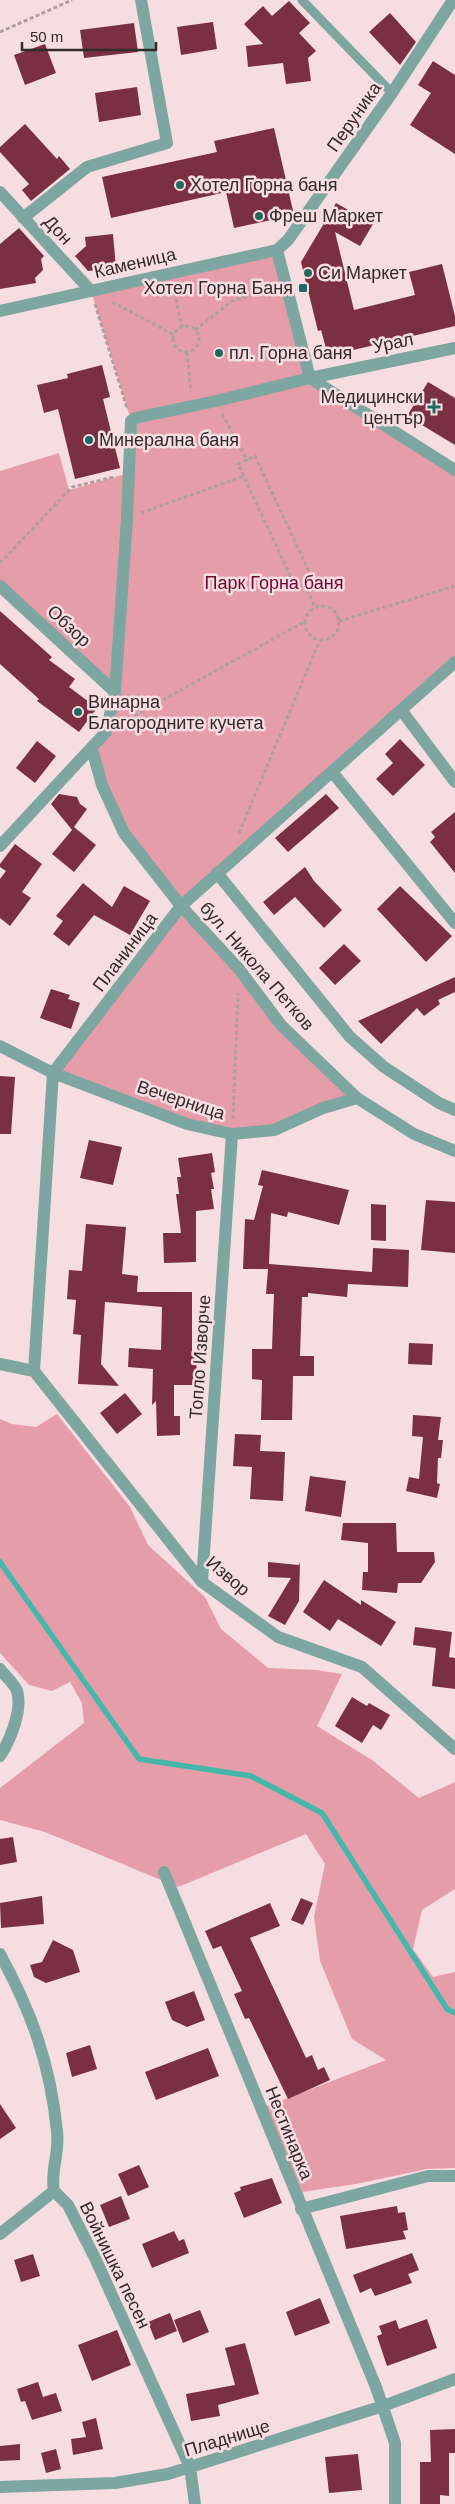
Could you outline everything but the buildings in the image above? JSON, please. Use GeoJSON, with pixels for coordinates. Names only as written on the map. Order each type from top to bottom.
{"type":"FeatureCollection","features":[{"type":"Feature","properties":{"kind":"street"},"geometry":{"type":"LineString","coordinates":[[23,218],[87,167],[167,143],[141,0]]}},
{"type":"Feature","properties":{"kind":"street","name":"Перуника"},"geometry":{"type":"LineString","coordinates":[[277,250],[288,240],[392,93],[453,0]]}},
{"type":"Feature","properties":{"kind":"street","name":"Дон"},"geometry":{"type":"LineString","coordinates":[[0,192],[92,291]]}},
{"type":"Feature","properties":{"kind":"street"},"geometry":{"type":"LineString","coordinates":[[277,250],[310,378],[455,470]]}},
{"type":"Feature","properties":{"kind":"street","name":"Каменица"},"geometry":{"type":"LineString","coordinates":[[0,311],[277,250]]}},
{"type":"Feature","properties":{"kind":"street","name":"Урал"},"geometry":{"type":"LineString","coordinates":[[131,420],[216,402],[310,378],[455,348]]}},
{"type":"Feature","properties":{"kind":"street"},"geometry":{"type":"LineString","coordinates":[[0,846],[106,732],[115,692],[127,519],[131,420]]}},
{"type":"Feature","properties":{"kind":"street","name":"Обзор"},"geometry":{"type":"LineString","coordinates":[[0,586],[115,692]]}},
{"type":"Feature","properties":{"kind":"street","name":"Планиница"},"geometry":{"type":"LineString","coordinates":[[53,1073],[181,906],[402,712],[455,662]]}},
{"type":"Feature","properties":{"kind":"street"},"geometry":{"type":"LineString","coordinates":[[402,712],[455,782]]}},
{"type":"Feature","properties":{"kind":"street","name":"бул. Никола Петков"},"geometry":{"type":"LineString","coordinates":[[92,749],[102,785],[124,833],[181,906],[239,969],[281,1025],[357,1098],[414,1134],[455,1151]]}},
{"type":"Feature","properties":{"kind":"street"},"geometry":{"type":"LineString","coordinates":[[333,773],[455,923]]}},
{"type":"Feature","properties":{"kind":"street","name":"бул. Никола Петков"},"geometry":{"type":"LineString","coordinates":[[217,873],[350,1037],[384,1067],[439,1103],[455,1110]]}},
{"type":"Feature","properties":{"kind":"street","name":"Вечерница"},"geometry":{"type":"LineString","coordinates":[[0,1046],[53,1073],[187,1124],[232,1134],[274,1130],[323,1108],[357,1098]]}},
{"type":"Feature","properties":{"kind":"street"},"geometry":{"type":"LineString","coordinates":[[0,1364],[34,1371],[53,1073]]}},
{"type":"Feature","properties":{"kind":"street","name":"Топло Изворче"},"geometry":{"type":"LineString","coordinates":[[202,1582],[232,1134]]}},
{"type":"Feature","properties":{"kind":"street","name":"Извор"},"geometry":{"type":"LineString","coordinates":[[34,1371],[202,1582],[278,1637],[362,1668],[455,1749]]}},
{"type":"Feature","properties":{"kind":"street"},"geometry":{"type":"LineString","coordinates":[[0,1669],[14,1686],[18,1696],[12,1732],[0,1756]]}},
{"type":"Feature","properties":{"kind":"street","name":"Нестинарка"},"geometry":{"type":"LineString","coordinates":[[164,1872],[376,2386],[395,2443],[395,2504]]}},
{"type":"Feature","properties":{"kind":"street","name":"Войнишка песен"},"geometry":{"type":"LineString","coordinates":[[0,1954],[29,2009],[45,2058],[58,2132],[53,2173],[54,2191],[68,2205],[95,2258],[190,2467],[195,2504]]}},
{"type":"Feature","properties":{"kind":"street"},"geometry":{"type":"LineString","coordinates":[[302,2209],[428,2176],[455,2176]]}},
{"type":"Feature","properties":{"kind":"street"},"geometry":{"type":"LineString","coordinates":[[0,2234],[54,2191]]}},
{"type":"Feature","properties":{"kind":"street","name":"Пладнище"},"geometry":{"type":"LineString","coordinates":[[0,2487],[124,2482],[190,2467],[382,2406],[455,2379]]}},
{"type":"Feature","properties":{"kind":"lane"},"geometry":{"type":"LineString","coordinates":[[302,0],[392,93]]}},
{"type":"Feature","properties":{"kind":"path"},"geometry":{"type":"LineString","coordinates":[[0,32],[72,0]]}},
{"type":"Feature","properties":{"kind":"path"},"geometry":{"type":"LineString","coordinates":[[171,273],[182,327]]}},
{"type":"Feature","properties":{"kind":"path"},"geometry":{"type":"LineString","coordinates":[[195,330],[232,301],[286,286]]}},
{"type":"Feature","properties":{"kind":"path"},"geometry":{"type":"LineString","coordinates":[[92,291],[174,335]]}},
{"type":"Feature","properties":{"kind":"path"},"geometry":{"type":"LineString","coordinates":[[92,291],[131,420]]}},
{"type":"Feature","properties":{"kind":"path"},"geometry":{"type":"LineString","coordinates":[[174,335],[182,327]]}},
{"type":"Feature","properties":{"kind":"path"},"geometry":{"type":"LineString","coordinates":[[174,335],[175,346],[181,352],[193,351],[199,344],[199,336],[195,330],[182,327]]}},
{"type":"Feature","properties":{"kind":"path"},"geometry":{"type":"LineString","coordinates":[[187,352],[193,406]]}},
{"type":"Feature","properties":{"kind":"path"},"geometry":{"type":"LineString","coordinates":[[216,402],[247,460]]}},
{"type":"Feature","properties":{"kind":"path"},"geometry":{"type":"LineString","coordinates":[[255,456],[313,580],[296,588],[238,464],[247,460],[255,456]]}},
{"type":"Feature","properties":{"kind":"path"},"geometry":{"type":"LineString","coordinates":[[0,562],[72,487],[129,473]]}},
{"type":"Feature","properties":{"kind":"path"},"geometry":{"type":"LineString","coordinates":[[127,519],[244,476]]}},
{"type":"Feature","properties":{"kind":"path"},"geometry":{"type":"LineString","coordinates":[[304,584],[315,607]]}},
{"type":"Feature","properties":{"kind":"path"},"geometry":{"type":"LineString","coordinates":[[339,621],[455,586]]}},
{"type":"Feature","properties":{"kind":"path"},"geometry":{"type":"LineString","coordinates":[[106,732],[304,622],[308,613],[315,607],[331,608],[335,611],[339,621],[334,635],[320,640],[238,836]]}},
{"type":"Feature","properties":{"kind":"path"},"geometry":{"type":"LineString","coordinates":[[304,622],[307,632],[320,640]]}},
{"type":"Feature","properties":{"kind":"path"},"geometry":{"type":"LineString","coordinates":[[232,1134],[239,969]]}},
{"type":"Feature","properties":{"kind":"green space","name":"Парк Горна баня"},"geometry":{"type":"Polygon","coordinates":[[[277,250],[310,378],[455,470],[455,662],[182,906],[281,1025],[357,1098],[274,1130],[232,1134],[53,1073],[181,906],[124,833],[92,749],[106,732],[115,692],[0,586],[0,471],[59,453],[69,490],[129,473],[131,420],[91,291],[277,250]]]}},
{"type":"Feature","properties":{"kind":"green space"},"geometry":{"type":"Polygon","coordinates":[[[57,1414],[130,1507],[148,1545],[205,1597],[221,1629],[268,1668],[316,1670],[342,1674],[317,1726],[372,1760],[419,1798],[455,1782],[455,1889],[422,1910],[413,1949],[433,1977],[455,1972],[455,2168],[427,2169],[356,2184],[302,2192],[265,2107],[386,2060],[352,2039],[320,1961],[314,1917],[325,1864],[306,1834],[178,1887],[45,1832],[0,1820],[0,1788],[84,1723],[82,1703],[70,1682],[52,1691],[29,1685],[0,1653],[0,1419],[12,1424],[36,1427],[57,1414]]]}},
{"type":"Feature","properties":{"kind":"waterway"},"geometry":{"type":"LineString","coordinates":[[0,1562],[139,1759],[251,1776],[322,1813],[447,2009],[455,2013]]}},
{"type":"Feature","properties":{"kind":"place","name":"Хотел Горна баня"},"geometry":{"type":"Point","coordinates":[180,185]}},
{"type":"Feature","properties":{"kind":"place","name":"Фреш Маркет"},"geometry":{"type":"Point","coordinates":[259,216]}},
{"type":"Feature","properties":{"kind":"place","name":"Си Маркет"},"geometry":{"type":"Point","coordinates":[308,273]}},
{"type":"Feature","properties":{"kind":"place","name":"Хотел Горна Баня"},"geometry":{"type":"Point","coordinates":[303,288]}},
{"type":"Feature","properties":{"kind":"place","name":"пл. Горна баня"},"geometry":{"type":"Point","coordinates":[219,353]}},
{"type":"Feature","properties":{"kind":"place","name":"Медицински център"},"geometry":{"type":"Point","coordinates":[434,407]}},
{"type":"Feature","properties":{"kind":"place","name":"Минерална баня"},"geometry":{"type":"Point","coordinates":[89,440]}},
{"type":"Feature","properties":{"kind":"place","name":"Винарна Благородните кучета"},"geometry":{"type":"Point","coordinates":[78,712]}}]}
